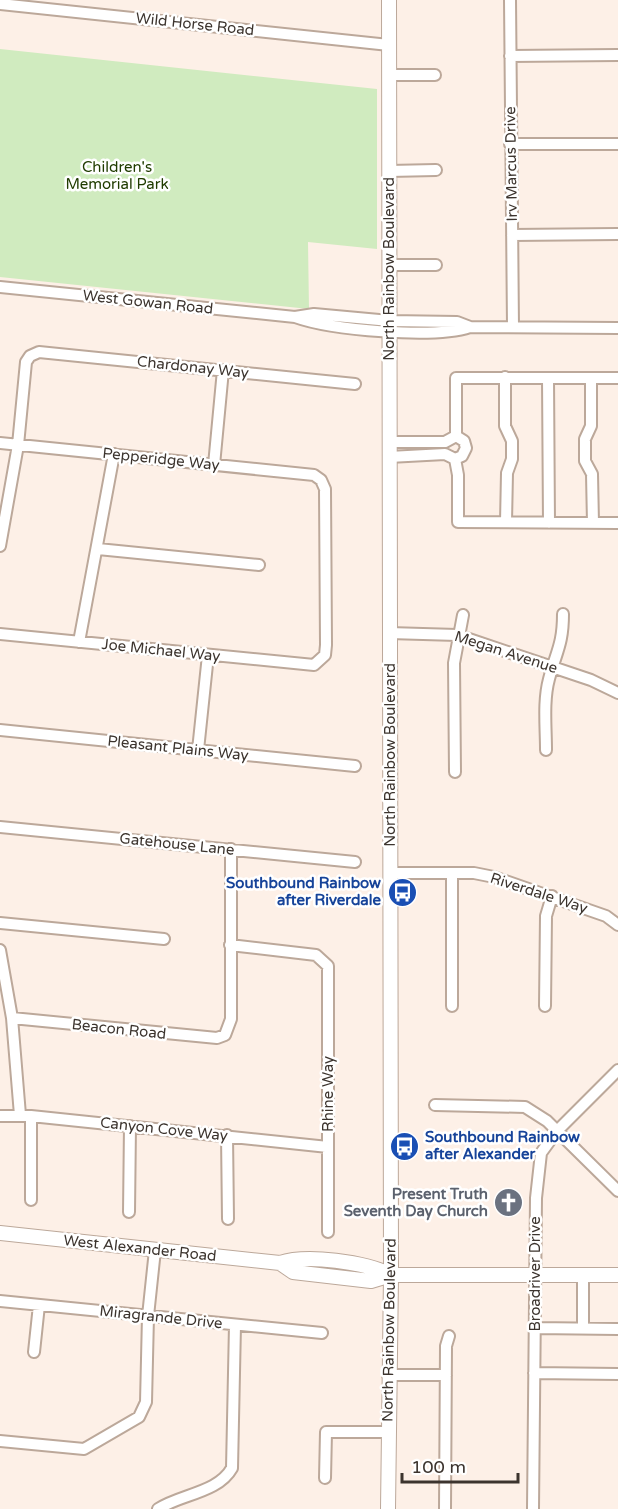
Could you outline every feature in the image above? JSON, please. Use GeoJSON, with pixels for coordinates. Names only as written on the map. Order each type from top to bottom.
{"type":"FeatureCollection","features":[{"type":"Feature","properties":{"kind":"main road","name":"North Rainbow Boulevard"},"geometry":{"type":"LineString","coordinates":[[388,1509],[391,1275],[389,0]]}},
{"type":"Feature","properties":{"kind":"main road","name":"West Alexander Road"},"geometry":{"type":"LineString","coordinates":[[0,1233],[280,1263],[293,1272],[375,1281],[391,1275],[618,1275]]}},
{"type":"Feature","properties":{"kind":"street","name":"Irv Marcus Drive"},"geometry":{"type":"LineString","coordinates":[[510,0],[513,327]]}},
{"type":"Feature","properties":{"kind":"street","name":"Wild Horse Road"},"geometry":{"type":"LineString","coordinates":[[0,4],[76,6],[389,45]]}},
{"type":"Feature","properties":{"kind":"street"},"geometry":{"type":"LineString","coordinates":[[510,56],[618,55]]}},
{"type":"Feature","properties":{"kind":"street"},"geometry":{"type":"LineString","coordinates":[[389,75],[435,75]]}},
{"type":"Feature","properties":{"kind":"street"},"geometry":{"type":"LineString","coordinates":[[510,144],[618,144]]}},
{"type":"Feature","properties":{"kind":"street"},"geometry":{"type":"LineString","coordinates":[[389,171],[436,170]]}},
{"type":"Feature","properties":{"kind":"street"},"geometry":{"type":"LineString","coordinates":[[512,234],[618,234]]}},
{"type":"Feature","properties":{"kind":"street"},"geometry":{"type":"LineString","coordinates":[[390,265],[436,265]]}},
{"type":"Feature","properties":{"kind":"street","name":"West Gowan Road"},"geometry":{"type":"LineString","coordinates":[[0,287],[295,317],[311,323],[458,331],[470,327],[618,328]]}},
{"type":"Feature","properties":{"kind":"street","name":"Chardonay Way"},"geometry":{"type":"LineString","coordinates":[[18,445],[26,362],[30,356],[39,352],[356,384]]}},
{"type":"Feature","properties":{"kind":"street"},"geometry":{"type":"LineString","coordinates":[[214,465],[223,370]]}},
{"type":"Feature","properties":{"kind":"street"},"geometry":{"type":"LineString","coordinates":[[505,377],[505,426],[512,441],[507,473],[506,522]]}},
{"type":"Feature","properties":{"kind":"street"},"geometry":{"type":"LineString","coordinates":[[456,436],[456,378],[618,378]]}},
{"type":"Feature","properties":{"kind":"street"},"geometry":{"type":"LineString","coordinates":[[548,378],[549,523]]}},
{"type":"Feature","properties":{"kind":"street"},"geometry":{"type":"LineString","coordinates":[[591,378],[591,426],[585,439],[585,461],[592,474],[593,523]]}},
{"type":"Feature","properties":{"kind":"street"},"geometry":{"type":"LineString","coordinates":[[389,442],[445,442],[456,436]]}},
{"type":"Feature","properties":{"kind":"street"},"geometry":{"type":"LineString","coordinates":[[389,457],[445,454],[455,459],[462,456],[466,448],[464,441],[456,436]]}},
{"type":"Feature","properties":{"kind":"street","name":"Pepperidge Way"},"geometry":{"type":"LineString","coordinates":[[0,443],[314,475],[321,480],[325,489],[326,645],[321,662]]}},
{"type":"Feature","properties":{"kind":"street"},"geometry":{"type":"LineString","coordinates":[[0,546],[18,445]]}},
{"type":"Feature","properties":{"kind":"street"},"geometry":{"type":"LineString","coordinates":[[79,642],[114,454]]}},
{"type":"Feature","properties":{"kind":"street"},"geometry":{"type":"LineString","coordinates":[[455,459],[458,475],[458,522],[618,523]]}},
{"type":"Feature","properties":{"kind":"street"},"geometry":{"type":"LineString","coordinates":[[98,549],[260,565]]}},
{"type":"Feature","properties":{"kind":"street"},"geometry":{"type":"LineString","coordinates":[[546,750],[546,694],[563,640],[563,614]]}},
{"type":"Feature","properties":{"kind":"street"},"geometry":{"type":"LineString","coordinates":[[455,772],[454,663],[463,615]]}},
{"type":"Feature","properties":{"kind":"street","name":"Megan Avenue"},"geometry":{"type":"LineString","coordinates":[[389,633],[458,635],[591,680],[618,693]]}},
{"type":"Feature","properties":{"kind":"street","name":"Joe Michael Way"},"geometry":{"type":"LineString","coordinates":[[0,634],[314,665],[321,662]]}},
{"type":"Feature","properties":{"kind":"street"},"geometry":{"type":"LineString","coordinates":[[198,750],[208,655]]}},
{"type":"Feature","properties":{"kind":"street","name":"Pleasant Plains Way"},"geometry":{"type":"LineString","coordinates":[[0,730],[355,766]]}},
{"type":"Feature","properties":{"kind":"street","name":"Gatehouse Lane"},"geometry":{"type":"LineString","coordinates":[[0,827],[355,862]]}},
{"type":"Feature","properties":{"kind":"street"},"geometry":{"type":"LineString","coordinates":[[230,945],[231,849]]}},
{"type":"Feature","properties":{"kind":"street","name":"Riverdale Way"},"geometry":{"type":"LineString","coordinates":[[390,873],[452,873],[494,877],[617,921]]}},
{"type":"Feature","properties":{"kind":"street"},"geometry":{"type":"LineString","coordinates":[[452,873],[452,1006]]}},
{"type":"Feature","properties":{"kind":"street"},"geometry":{"type":"LineString","coordinates":[[545,1006],[546,916],[552,896]]}},
{"type":"Feature","properties":{"kind":"street"},"geometry":{"type":"LineString","coordinates":[[0,923],[164,939]]}},
{"type":"Feature","properties":{"kind":"street","name":"Rhine Way"},"geometry":{"type":"LineString","coordinates":[[230,945],[316,955],[328,966],[328,1232]]}},
{"type":"Feature","properties":{"kind":"street","name":"Beacon Road"},"geometry":{"type":"LineString","coordinates":[[12,1018],[217,1038],[225,1035],[231,1019],[230,945]]}},
{"type":"Feature","properties":{"kind":"street"},"geometry":{"type":"LineString","coordinates":[[0,950],[26,1115],[31,1200]]}},
{"type":"Feature","properties":{"kind":"street","name":"Broadriver Drive"},"geometry":{"type":"LineString","coordinates":[[533,1509],[537,1172],[541,1153],[557,1131],[616,1075]]}},
{"type":"Feature","properties":{"kind":"street"},"geometry":{"type":"LineString","coordinates":[[435,1105],[525,1107],[538,1113],[618,1191]]}},
{"type":"Feature","properties":{"kind":"street","name":"Canyon Cove Way"},"geometry":{"type":"LineString","coordinates":[[0,1116],[26,1115],[328,1147]]}},
{"type":"Feature","properties":{"kind":"street"},"geometry":{"type":"LineString","coordinates":[[129,1126],[129,1212]]}},
{"type":"Feature","properties":{"kind":"street"},"geometry":{"type":"LineString","coordinates":[[227,1136],[228,1220]]}},
{"type":"Feature","properties":{"kind":"street"},"geometry":{"type":"LineString","coordinates":[[0,1441],[84,1449],[139,1417],[143,1412],[148,1316],[155,1250]]}},
{"type":"Feature","properties":{"kind":"street"},"geometry":{"type":"LineString","coordinates":[[583,1276],[584,1329]]}},
{"type":"Feature","properties":{"kind":"street","name":"Miragrande Drive"},"geometry":{"type":"LineString","coordinates":[[0,1301],[322,1333]]}},
{"type":"Feature","properties":{"kind":"street"},"geometry":{"type":"LineString","coordinates":[[33,1352],[39,1305]]}},
{"type":"Feature","properties":{"kind":"street"},"geometry":{"type":"LineString","coordinates":[[158,1509],[216,1485],[227,1478],[232,1468],[235,1325]]}},
{"type":"Feature","properties":{"kind":"street"},"geometry":{"type":"LineString","coordinates":[[535,1328],[618,1329]]}},
{"type":"Feature","properties":{"kind":"street"},"geometry":{"type":"LineString","coordinates":[[445,1509],[447,1346],[450,1336]]}},
{"type":"Feature","properties":{"kind":"street"},"geometry":{"type":"LineString","coordinates":[[534,1373],[618,1374]]}},
{"type":"Feature","properties":{"kind":"street"},"geometry":{"type":"LineString","coordinates":[[388,1375],[447,1375]]}},
{"type":"Feature","properties":{"kind":"street"},"geometry":{"type":"LineString","coordinates":[[325,1478],[326,1431],[388,1432]]}},
{"type":"Feature","properties":{"kind":"green space","name":"Children's Memorial Park"},"geometry":{"type":"Polygon","coordinates":[[[0,49],[377,89],[377,249],[308,242],[309,309],[0,277],[0,49]]]}},
{"type":"Feature","properties":{"kind":"place","name":"Southbound Rainbow after Riverdale"},"geometry":{"type":"Point","coordinates":[402,892]}},
{"type":"Feature","properties":{"kind":"place","name":"Southbound Rainbow after Alexander"},"geometry":{"type":"Point","coordinates":[404,1146]}},
{"type":"Feature","properties":{"kind":"place","name":"Present Truth Seventh Day Church"},"geometry":{"type":"Point","coordinates":[509,1203]}}]}
